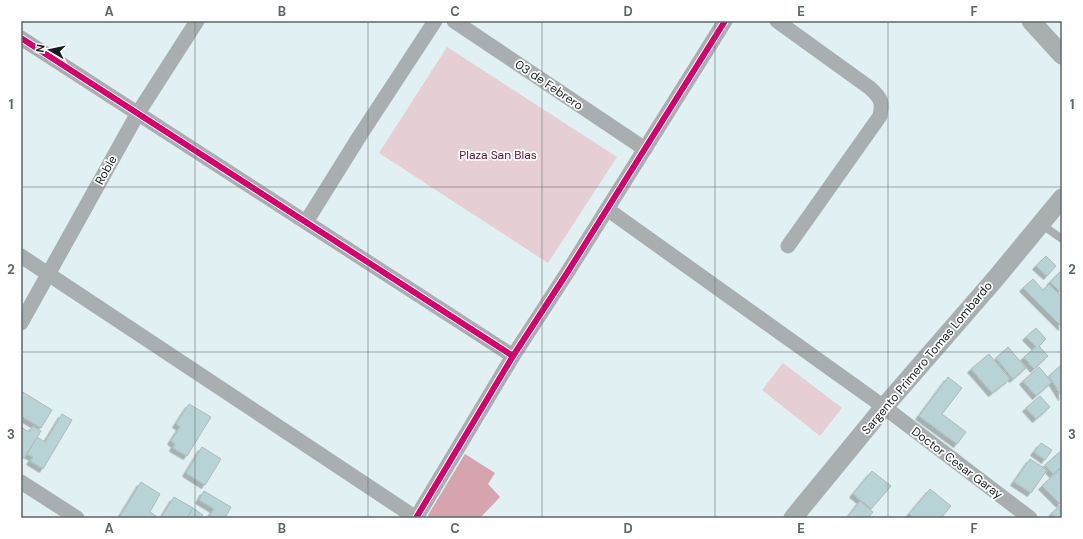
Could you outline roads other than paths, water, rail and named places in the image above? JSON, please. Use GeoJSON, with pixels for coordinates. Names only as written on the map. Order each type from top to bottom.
{"type":"FeatureCollection","features":[{"type":"Feature","properties":{"kind":"street","name":"Roble"},"geometry":{"type":"LineString","coordinates":[[21,323],[138,113],[197,21]]}},
{"type":"Feature","properties":{"kind":"street"},"geometry":{"type":"LineString","coordinates":[[306,222],[359,137],[435,21]]}},
{"type":"Feature","properties":{"kind":"street","name":"03 de Febrero"},"geometry":{"type":"LineString","coordinates":[[454,21],[645,149]]}},
{"type":"Feature","properties":{"kind":"street"},"geometry":{"type":"LineString","coordinates":[[21,256],[416,518],[513,356],[725,21]]}},
{"type":"Feature","properties":{"kind":"street"},"geometry":{"type":"LineString","coordinates":[[777,21],[870,88],[882,101],[880,116],[788,246]]}},
{"type":"Feature","properties":{"kind":"street"},"geometry":{"type":"LineString","coordinates":[[1033,22],[1062,56]]}},
{"type":"Feature","properties":{"kind":"street"},"geometry":{"type":"LineString","coordinates":[[21,38],[513,356]]}},
{"type":"Feature","properties":{"kind":"street","name":"Sargento Primero Tomas Lombardo"},"geometry":{"type":"LineString","coordinates":[[793,518],[884,407],[996,278],[1062,198]]}},
{"type":"Feature","properties":{"kind":"street","name":"Doctor Cesar Garay"},"geometry":{"type":"LineString","coordinates":[[607,209],[884,407],[1030,518]]}},
{"type":"Feature","properties":{"kind":"street"},"geometry":{"type":"LineString","coordinates":[[21,482],[77,518]]}},
{"type":"Feature","properties":{"kind":"lane"},"geometry":{"type":"LineString","coordinates":[[1040,224],[1062,239]]}},
{"type":"Feature","properties":{"kind":"park label","name":"Plaza San Blas"},"geometry":{"type":"Point","coordinates":[498,155]}}]}
